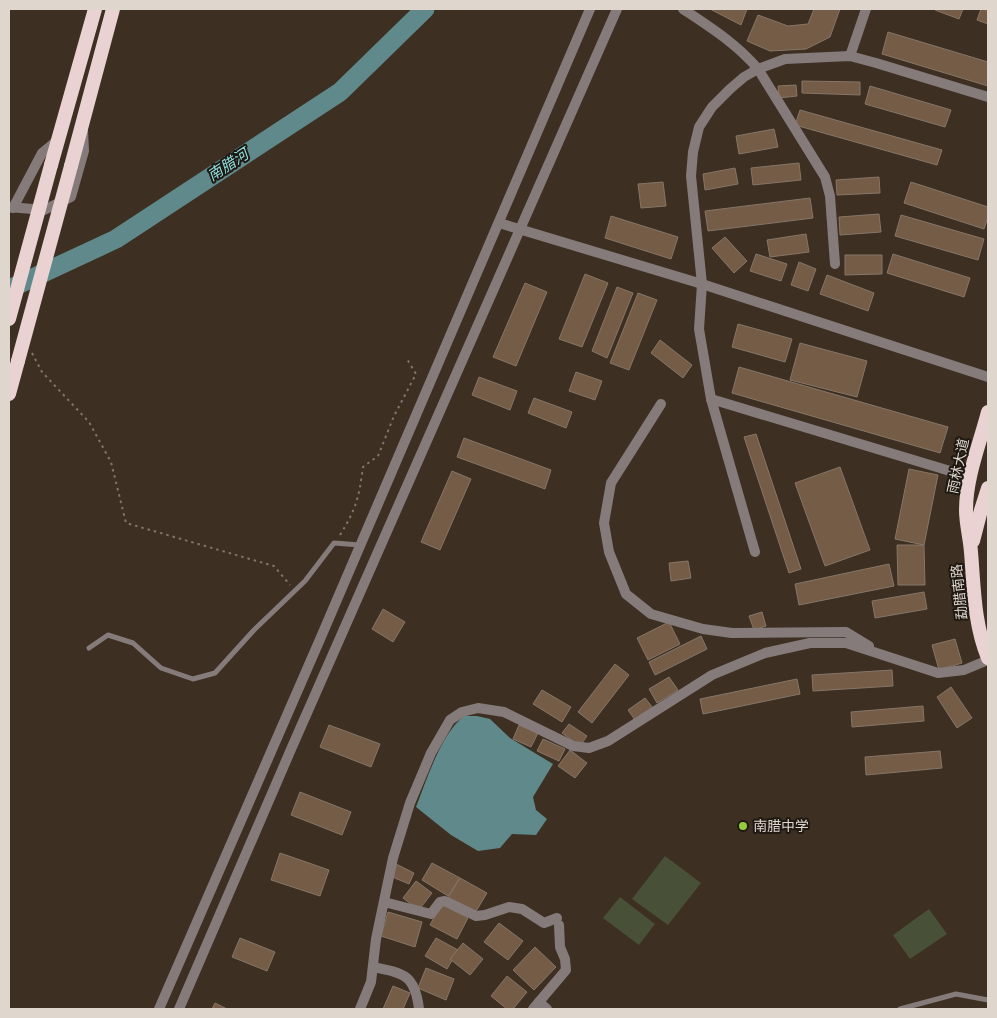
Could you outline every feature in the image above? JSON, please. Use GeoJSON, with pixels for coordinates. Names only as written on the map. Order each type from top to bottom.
{"type":"FeatureCollection","features":[{"type":"Feature","properties":{"kind":"highway"},"geometry":{"type":"LineString","coordinates":[[9,319],[95,9]]}},
{"type":"Feature","properties":{"kind":"highway"},"geometry":{"type":"LineString","coordinates":[[9,394],[113,9]]}},
{"type":"Feature","properties":{"kind":"highway","name":"雨林大道"},"geometry":{"type":"LineString","coordinates":[[971,552],[966,509],[970,477],[988,412]]}},
{"type":"Feature","properties":{"kind":"highway"},"geometry":{"type":"LineString","coordinates":[[971,552],[988,488]]}},
{"type":"Feature","properties":{"kind":"highway","name":"勐腊南路"},"geometry":{"type":"LineString","coordinates":[[971,552],[974,600],[981,642],[988,659]]}},
{"type":"Feature","properties":{"kind":"street"},"geometry":{"type":"LineString","coordinates":[[159,1009],[361,545],[590,9]]}},
{"type":"Feature","properties":{"kind":"street"},"geometry":{"type":"LineString","coordinates":[[179,1009],[519,229],[532,205],[618,9]]}},
{"type":"Feature","properties":{"kind":"street"},"geometry":{"type":"LineString","coordinates":[[683,9],[747,55],[758,69],[825,177],[830,196],[835,264]]}},
{"type":"Feature","properties":{"kind":"street"},"geometry":{"type":"LineString","coordinates":[[850,56],[866,9]]}},
{"type":"Feature","properties":{"kind":"street"},"geometry":{"type":"LineString","coordinates":[[755,552],[711,399],[698,329],[702,284],[692,176],[692,152],[699,128],[712,107],[744,77],[758,69],[785,59],[850,56],[988,97]]}},
{"type":"Feature","properties":{"kind":"street"},"geometry":{"type":"LineString","coordinates":[[60,138],[42,152],[11,208],[44,210],[71,197],[84,151],[83,124]]}},
{"type":"Feature","properties":{"kind":"street"},"geometry":{"type":"LineString","coordinates":[[499,223],[702,284],[988,376]]}},
{"type":"Feature","properties":{"kind":"street"},"geometry":{"type":"LineString","coordinates":[[711,399],[970,477]]}},
{"type":"Feature","properties":{"kind":"street"},"geometry":{"type":"LineString","coordinates":[[661,404],[611,483],[604,523],[609,552],[626,594],[650,614],[703,629],[732,633],[846,632],[882,655]]}},
{"type":"Feature","properties":{"kind":"street"},"geometry":{"type":"LineString","coordinates":[[321,637],[337,644]]}},
{"type":"Feature","properties":{"kind":"street"},"geometry":{"type":"LineString","coordinates":[[360,1009],[370,982],[376,939],[393,858],[410,804],[431,753],[450,720],[462,712],[478,708],[504,712],[573,746],[590,748],[608,740],[712,675],[765,653],[810,643],[846,643],[938,673],[964,670],[988,659]]}},
{"type":"Feature","properties":{"kind":"street"},"geometry":{"type":"LineString","coordinates":[[384,902],[431,914],[440,902],[445,901],[476,916],[509,907],[522,908],[544,923],[558,922],[560,947],[565,959],[566,970],[540,1007]]}},
{"type":"Feature","properties":{"kind":"street"},"geometry":{"type":"LineString","coordinates":[[372,967],[392,971],[408,978],[417,993],[419,1009]]}},
{"type":"Feature","properties":{"kind":"lane"},"geometry":{"type":"LineString","coordinates":[[89,648],[108,635],[132,643],[161,668],[193,679],[214,673],[254,630],[305,581],[334,543],[361,545]]}},
{"type":"Feature","properties":{"kind":"lane"},"geometry":{"type":"LineString","coordinates":[[900,1009],[956,994],[988,1000]]}},
{"type":"Feature","properties":{"kind":"path"},"geometry":{"type":"LineString","coordinates":[[32,352],[42,372],[89,422],[110,462],[126,523],[274,566],[295,591]]}},
{"type":"Feature","properties":{"kind":"path"},"geometry":{"type":"LineString","coordinates":[[334,543],[354,512],[360,492],[363,468],[378,456],[394,416],[416,374],[407,359]]}},
{"type":"Feature","properties":{"kind":"green space"},"geometry":{"type":"Polygon","coordinates":[[[665,856],[701,883],[668,925],[632,899],[665,856]]]}},
{"type":"Feature","properties":{"kind":"green space"},"geometry":{"type":"Polygon","coordinates":[[[620,897],[655,924],[639,945],[603,918],[620,897]]]}},
{"type":"Feature","properties":{"kind":"green space"},"geometry":{"type":"Polygon","coordinates":[[[929,909],[947,934],[910,959],[893,935],[929,909]]]}},
{"type":"Feature","properties":{"kind":"water"},"geometry":{"type":"Polygon","coordinates":[[[464,716],[490,719],[510,738],[553,764],[533,797],[536,810],[547,819],[536,835],[512,834],[500,848],[478,851],[451,835],[416,807],[442,745],[448,734],[464,716]]]}},
{"type":"Feature","properties":{"kind":"building"},"geometry":{"type":"Polygon","coordinates":[[[710,9],[747,9],[741,25],[710,9]]]}},
{"type":"Feature","properties":{"kind":"building"},"geometry":{"type":"Polygon","coordinates":[[[814,9],[840,9],[830,37],[806,49],[770,51],[747,41],[758,15],[788,26],[808,24],[814,9]]]}},
{"type":"Feature","properties":{"kind":"building"},"geometry":{"type":"Polygon","coordinates":[[[936,9],[963,9],[959,19],[936,9]]]}},
{"type":"Feature","properties":{"kind":"building"},"geometry":{"type":"Polygon","coordinates":[[[981,9],[988,9],[988,24],[977,20],[981,9]]]}},
{"type":"Feature","properties":{"kind":"building"},"geometry":{"type":"Polygon","coordinates":[[[888,32],[988,62],[988,86],[882,54],[888,32]]]}},
{"type":"Feature","properties":{"kind":"building"},"geometry":{"type":"Polygon","coordinates":[[[802,81],[860,82],[860,95],[802,93],[802,81]]]}},
{"type":"Feature","properties":{"kind":"building"},"geometry":{"type":"Polygon","coordinates":[[[796,85],[797,96],[779,98],[778,86],[796,85]]]}},
{"type":"Feature","properties":{"kind":"building"},"geometry":{"type":"Polygon","coordinates":[[[870,86],[951,110],[945,127],[865,104],[870,86]]]}},
{"type":"Feature","properties":{"kind":"building"},"geometry":{"type":"Polygon","coordinates":[[[800,110],[942,150],[937,165],[795,125],[800,110]]]}},
{"type":"Feature","properties":{"kind":"building"},"geometry":{"type":"Polygon","coordinates":[[[774,129],[778,147],[739,154],[736,136],[774,129]]]}},
{"type":"Feature","properties":{"kind":"building"},"geometry":{"type":"Polygon","coordinates":[[[799,163],[801,180],[753,185],[751,168],[799,163]]]}},
{"type":"Feature","properties":{"kind":"building"},"geometry":{"type":"Polygon","coordinates":[[[735,168],[738,184],[705,190],[703,174],[735,168]]]}},
{"type":"Feature","properties":{"kind":"building"},"geometry":{"type":"Polygon","coordinates":[[[879,177],[880,193],[837,195],[836,180],[879,177]]]}},
{"type":"Feature","properties":{"kind":"building"},"geometry":{"type":"Polygon","coordinates":[[[663,182],[666,206],[641,208],[638,184],[663,182]]]}},
{"type":"Feature","properties":{"kind":"building"},"geometry":{"type":"Polygon","coordinates":[[[911,182],[988,207],[988,217],[984,229],[904,203],[911,182]]]}},
{"type":"Feature","properties":{"kind":"building"},"geometry":{"type":"Polygon","coordinates":[[[810,198],[813,218],[708,231],[705,211],[810,198]]]}},
{"type":"Feature","properties":{"kind":"building"},"geometry":{"type":"Polygon","coordinates":[[[879,214],[881,232],[840,235],[839,217],[879,214]]]}},
{"type":"Feature","properties":{"kind":"building"},"geometry":{"type":"Polygon","coordinates":[[[901,215],[984,239],[978,260],[895,236],[901,215]]]}},
{"type":"Feature","properties":{"kind":"building"},"geometry":{"type":"Polygon","coordinates":[[[611,216],[678,237],[671,259],[605,238],[611,216]]]}},
{"type":"Feature","properties":{"kind":"building"},"geometry":{"type":"Polygon","coordinates":[[[806,234],[809,252],[770,257],[767,240],[806,234]]]}},
{"type":"Feature","properties":{"kind":"building"},"geometry":{"type":"Polygon","coordinates":[[[725,237],[747,261],[734,273],[712,248],[725,237]]]}},
{"type":"Feature","properties":{"kind":"building"},"geometry":{"type":"Polygon","coordinates":[[[756,254],[787,264],[781,281],[750,271],[756,254]]]}},
{"type":"Feature","properties":{"kind":"building"},"geometry":{"type":"Polygon","coordinates":[[[893,254],[970,278],[964,297],[887,273],[893,254]]]}},
{"type":"Feature","properties":{"kind":"building"},"geometry":{"type":"Polygon","coordinates":[[[845,255],[882,255],[882,274],[845,275],[845,255]]]}},
{"type":"Feature","properties":{"kind":"building"},"geometry":{"type":"Polygon","coordinates":[[[799,262],[816,269],[808,291],[791,285],[799,262]]]}},
{"type":"Feature","properties":{"kind":"building"},"geometry":{"type":"Polygon","coordinates":[[[585,274],[608,283],[582,347],[559,339],[585,274]]]}},
{"type":"Feature","properties":{"kind":"building"},"geometry":{"type":"Polygon","coordinates":[[[827,275],[874,293],[868,311],[820,294],[827,275]]]}},
{"type":"Feature","properties":{"kind":"building"},"geometry":{"type":"Polygon","coordinates":[[[525,283],[547,292],[516,366],[493,357],[525,283]]]}},
{"type":"Feature","properties":{"kind":"building"},"geometry":{"type":"Polygon","coordinates":[[[617,287],[633,293],[607,358],[592,351],[617,287]]]}},
{"type":"Feature","properties":{"kind":"building"},"geometry":{"type":"Polygon","coordinates":[[[638,293],[657,300],[629,370],[610,363],[638,293]]]}},
{"type":"Feature","properties":{"kind":"building"},"geometry":{"type":"Polygon","coordinates":[[[738,324],[792,339],[785,362],[732,347],[738,324]]]}},
{"type":"Feature","properties":{"kind":"building"},"geometry":{"type":"Polygon","coordinates":[[[660,340],[692,365],[683,378],[651,353],[660,340]]]}},
{"type":"Feature","properties":{"kind":"building"},"geometry":{"type":"Polygon","coordinates":[[[800,343],[867,361],[857,397],[790,380],[800,343]]]}},
{"type":"Feature","properties":{"kind":"building"},"geometry":{"type":"Polygon","coordinates":[[[739,367],[948,427],[940,453],[732,393],[739,367]]]}},
{"type":"Feature","properties":{"kind":"building"},"geometry":{"type":"Polygon","coordinates":[[[576,372],[602,381],[595,400],[569,391],[576,372]]]}},
{"type":"Feature","properties":{"kind":"building"},"geometry":{"type":"Polygon","coordinates":[[[479,377],[517,391],[510,410],[472,395],[479,377]]]}},
{"type":"Feature","properties":{"kind":"building"},"geometry":{"type":"Polygon","coordinates":[[[534,398],[572,412],[566,428],[528,413],[534,398]]]}},
{"type":"Feature","properties":{"kind":"building"},"geometry":{"type":"Polygon","coordinates":[[[756,434],[801,569],[789,573],[744,437],[756,434]]]}},
{"type":"Feature","properties":{"kind":"building"},"geometry":{"type":"Polygon","coordinates":[[[464,438],[551,470],[545,489],[457,457],[464,438]]]}},
{"type":"Feature","properties":{"kind":"building"},"geometry":{"type":"Polygon","coordinates":[[[840,467],[870,550],[825,566],[795,483],[840,467]]]}},
{"type":"Feature","properties":{"kind":"building"},"geometry":{"type":"Polygon","coordinates":[[[909,469],[938,475],[924,545],[895,539],[909,469]]]}},
{"type":"Feature","properties":{"kind":"building"},"geometry":{"type":"Polygon","coordinates":[[[452,471],[471,479],[440,550],[421,542],[452,471]]]}},
{"type":"Feature","properties":{"kind":"building"},"geometry":{"type":"Polygon","coordinates":[[[897,545],[924,545],[925,585],[898,585],[897,545]]]}},
{"type":"Feature","properties":{"kind":"building"},"geometry":{"type":"Polygon","coordinates":[[[688,561],[691,578],[671,581],[669,563],[688,561]]]}},
{"type":"Feature","properties":{"kind":"building"},"geometry":{"type":"Polygon","coordinates":[[[889,564],[894,586],[799,605],[795,584],[889,564]]]}},
{"type":"Feature","properties":{"kind":"building"},"geometry":{"type":"Polygon","coordinates":[[[924,592],[927,609],[875,618],[872,601],[924,592]]]}},
{"type":"Feature","properties":{"kind":"building"},"geometry":{"type":"Polygon","coordinates":[[[383,609],[405,622],[393,642],[372,629],[383,609]]]}},
{"type":"Feature","properties":{"kind":"building"},"geometry":{"type":"Polygon","coordinates":[[[762,612],[766,626],[754,630],[749,616],[762,612]]]}},
{"type":"Feature","properties":{"kind":"building"},"geometry":{"type":"Polygon","coordinates":[[[669,622],[680,644],[648,660],[637,638],[669,622]]]}},
{"type":"Feature","properties":{"kind":"building"},"geometry":{"type":"Polygon","coordinates":[[[701,636],[707,649],[655,675],[649,662],[701,636]]]}},
{"type":"Feature","properties":{"kind":"building"},"geometry":{"type":"Polygon","coordinates":[[[955,639],[962,663],[939,670],[932,645],[955,639]]]}},
{"type":"Feature","properties":{"kind":"building"},"geometry":{"type":"Polygon","coordinates":[[[615,664],[629,675],[592,723],[578,712],[615,664]]]}},
{"type":"Feature","properties":{"kind":"building"},"geometry":{"type":"Polygon","coordinates":[[[892,670],[893,686],[813,691],[812,675],[892,670]]]}},
{"type":"Feature","properties":{"kind":"building"},"geometry":{"type":"Polygon","coordinates":[[[669,677],[678,690],[657,703],[649,689],[669,677]]]}},
{"type":"Feature","properties":{"kind":"building"},"geometry":{"type":"Polygon","coordinates":[[[797,679],[800,694],[703,714],[700,699],[797,679]]]}},
{"type":"Feature","properties":{"kind":"building"},"geometry":{"type":"Polygon","coordinates":[[[951,687],[972,718],[957,728],[937,697],[951,687]]]}},
{"type":"Feature","properties":{"kind":"building"},"geometry":{"type":"Polygon","coordinates":[[[542,690],[571,707],[562,722],[533,704],[542,690]]]}},
{"type":"Feature","properties":{"kind":"building"},"geometry":{"type":"Polygon","coordinates":[[[645,698],[653,708],[635,720],[628,710],[645,698]]]}},
{"type":"Feature","properties":{"kind":"building"},"geometry":{"type":"Polygon","coordinates":[[[923,706],[924,721],[852,727],[851,712],[923,706]]]}},
{"type":"Feature","properties":{"kind":"building"},"geometry":{"type":"Polygon","coordinates":[[[569,724],[587,736],[580,746],[562,733],[569,724]]]}},
{"type":"Feature","properties":{"kind":"building"},"geometry":{"type":"Polygon","coordinates":[[[329,725],[380,744],[371,767],[320,747],[329,725]]]}},
{"type":"Feature","properties":{"kind":"building"},"geometry":{"type":"Polygon","coordinates":[[[519,725],[538,733],[531,747],[513,739],[519,725]]]}},
{"type":"Feature","properties":{"kind":"building"},"geometry":{"type":"Polygon","coordinates":[[[543,739],[565,749],[559,761],[537,751],[543,739]]]}},
{"type":"Feature","properties":{"kind":"building"},"geometry":{"type":"Polygon","coordinates":[[[570,750],[587,763],[575,778],[558,766],[570,750]]]}},
{"type":"Feature","properties":{"kind":"building"},"geometry":{"type":"Polygon","coordinates":[[[940,751],[942,768],[866,775],[865,757],[940,751]]]}},
{"type":"Feature","properties":{"kind":"building"},"geometry":{"type":"Polygon","coordinates":[[[300,792],[351,812],[342,835],[291,815],[300,792]]]}},
{"type":"Feature","properties":{"kind":"building"},"geometry":{"type":"Polygon","coordinates":[[[280,853],[329,870],[320,896],[271,880],[280,853]]]}},
{"type":"Feature","properties":{"kind":"building"},"geometry":{"type":"Polygon","coordinates":[[[432,863],[460,878],[448,896],[422,880],[432,863]]]}},
{"type":"Feature","properties":{"kind":"building"},"geometry":{"type":"Polygon","coordinates":[[[396,864],[414,873],[409,884],[390,876],[396,864]]]}},
{"type":"Feature","properties":{"kind":"building"},"geometry":{"type":"Polygon","coordinates":[[[460,878],[487,893],[475,913],[448,898],[460,878]]]}},
{"type":"Feature","properties":{"kind":"building"},"geometry":{"type":"Polygon","coordinates":[[[416,881],[432,893],[419,910],[403,898],[416,881]]]}},
{"type":"Feature","properties":{"kind":"building"},"geometry":{"type":"Polygon","coordinates":[[[441,904],[468,918],[457,939],[430,925],[441,904]]]}},
{"type":"Feature","properties":{"kind":"building"},"geometry":{"type":"Polygon","coordinates":[[[388,912],[422,922],[415,947],[381,936],[388,912]]]}},
{"type":"Feature","properties":{"kind":"building"},"geometry":{"type":"Polygon","coordinates":[[[499,923],[523,941],[508,960],[484,942],[499,923]]]}},
{"type":"Feature","properties":{"kind":"building"},"geometry":{"type":"Polygon","coordinates":[[[240,938],[275,952],[267,971],[232,957],[240,938]]]}},
{"type":"Feature","properties":{"kind":"building"},"geometry":{"type":"Polygon","coordinates":[[[436,938],[458,950],[447,969],[425,956],[436,938]]]}},
{"type":"Feature","properties":{"kind":"building"},"geometry":{"type":"Polygon","coordinates":[[[463,943],[483,959],[470,975],[450,959],[463,943]]]}},
{"type":"Feature","properties":{"kind":"building"},"geometry":{"type":"Polygon","coordinates":[[[535,947],[556,967],[534,990],[513,970],[535,947]]]}},
{"type":"Feature","properties":{"kind":"building"},"geometry":{"type":"Polygon","coordinates":[[[426,968],[454,979],[446,1000],[418,988],[426,968]]]}},
{"type":"Feature","properties":{"kind":"building"},"geometry":{"type":"Polygon","coordinates":[[[507,976],[527,992],[513,1009],[507,1009],[491,996],[507,976]]]}},
{"type":"Feature","properties":{"kind":"building"},"geometry":{"type":"Polygon","coordinates":[[[393,986],[410,993],[403,1009],[383,1009],[393,986]]]}},
{"type":"Feature","properties":{"kind":"building"},"geometry":{"type":"Polygon","coordinates":[[[215,1003],[227,1009],[212,1009],[215,1003]]]}},
{"type":"Feature","properties":{"kind":"waterway","name":"南腊河"},"geometry":{"type":"LineString","coordinates":[[9,289],[116,239],[340,92],[425,9]]}},
{"type":"Feature","properties":{"kind":"place","name":"南腊中学"},"geometry":{"type":"Point","coordinates":[743,826]}}]}
